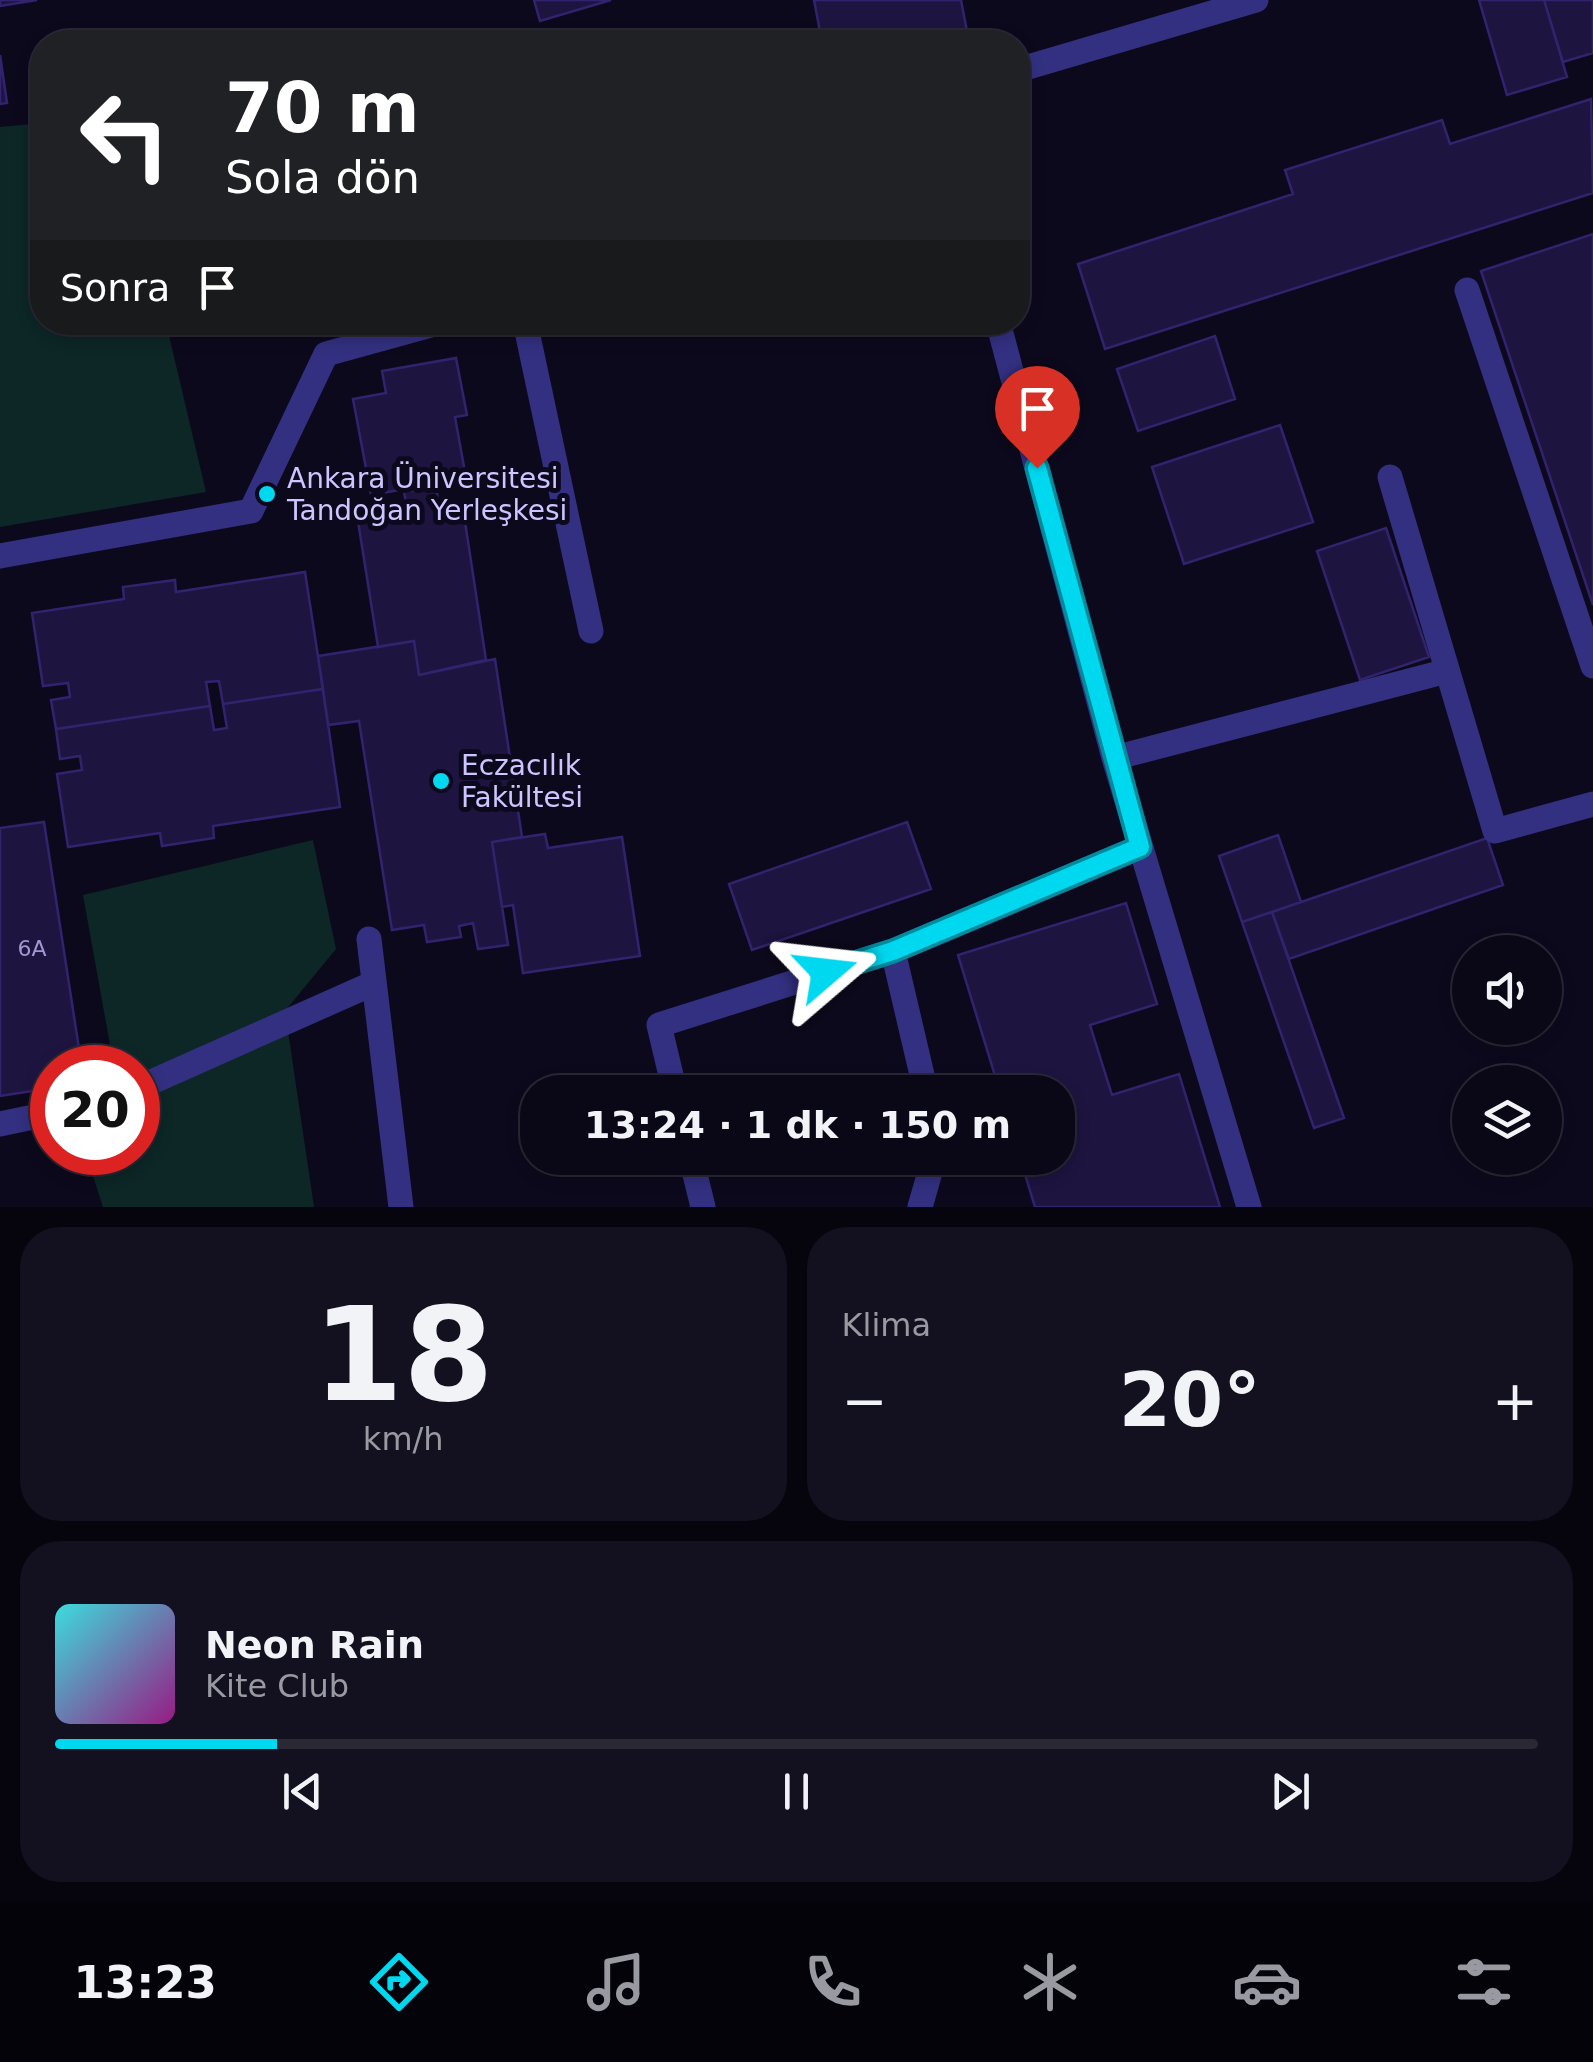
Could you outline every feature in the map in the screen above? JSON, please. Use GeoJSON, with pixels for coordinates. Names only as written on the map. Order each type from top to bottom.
{"type":"FeatureCollection","features":[{"type":"Feature","properties":{"kind":"lane"},"geometry":{"type":"LineString","coordinates":[[1030,66],[1256,0]]}},
{"type":"Feature","properties":{"kind":"lane"},"geometry":{"type":"LineString","coordinates":[[1467,290],[1593,666]]}},
{"type":"Feature","properties":{"kind":"lane"},"geometry":{"type":"LineString","coordinates":[[0,556],[251,511],[326,354],[395,335]]}},
{"type":"Feature","properties":{"kind":"lane"},"geometry":{"type":"LineString","coordinates":[[528,335],[591,630]]}},
{"type":"Feature","properties":{"kind":"lane"},"geometry":{"type":"LineString","coordinates":[[1001,335],[1114,758],[1249,1207]]}},
{"type":"Feature","properties":{"kind":"lane"},"geometry":{"type":"LineString","coordinates":[[1390,477],[1495,831],[1593,804]]}},
{"type":"Feature","properties":{"kind":"lane"},"geometry":{"type":"LineString","coordinates":[[1114,758],[1448,671]]}},
{"type":"Feature","properties":{"kind":"lane"},"geometry":{"type":"LineString","coordinates":[[672,1075],[659,1025],[893,951],[1140,847]]}},
{"type":"Feature","properties":{"kind":"lane"},"geometry":{"type":"LineString","coordinates":[[370,940],[400,1207]]}},
{"type":"Feature","properties":{"kind":"lane"},"geometry":{"type":"LineString","coordinates":[[893,951],[922,1075]]}},
{"type":"Feature","properties":{"kind":"lane"},"geometry":{"type":"LineString","coordinates":[[160,1078],[374,983]]}},
{"type":"Feature","properties":{"kind":"lane"},"geometry":{"type":"LineString","coordinates":[[0,1124],[30,1118]]}},
{"type":"Feature","properties":{"kind":"lane"},"geometry":{"type":"LineString","coordinates":[[695,1175],[703,1207]]}},
{"type":"Feature","properties":{"kind":"lane"},"geometry":{"type":"LineString","coordinates":[[920,1207],[929,1175]]}},
{"type":"Feature","properties":{"kind":"green space"},"geometry":{"type":"Polygon","coordinates":[[[30,124],[30,335],[169,335],[206,492],[0,527],[0,127],[30,124]]]}},
{"type":"Feature","properties":{"kind":"green space"},"geometry":{"type":"Polygon","coordinates":[[[313,840],[336,949],[285,1011],[314,1207],[103,1207],[93,1175],[160,1175],[160,1045],[110,1045],[83,895],[313,840]]]}},
{"type":"Feature","properties":{"kind":"building"},"geometry":{"type":"Polygon","coordinates":[[[0,0],[37,0],[0,6],[0,0]]]}},
{"type":"Feature","properties":{"kind":"building"},"geometry":{"type":"Polygon","coordinates":[[[534,0],[611,0],[540,21],[534,0]]]}},
{"type":"Feature","properties":{"kind":"building"},"geometry":{"type":"Polygon","coordinates":[[[814,0],[961,0],[967,30],[820,30],[814,0]]]}},
{"type":"Feature","properties":{"kind":"building"},"geometry":{"type":"Polygon","coordinates":[[[1479,0],[1544,0],[1567,77],[1507,95],[1479,0]]]}},
{"type":"Feature","properties":{"kind":"building"},"geometry":{"type":"Polygon","coordinates":[[[1544,0],[1593,0],[1593,53],[1563,62],[1544,0]]]}},
{"type":"Feature","properties":{"kind":"building"},"geometry":{"type":"Polygon","coordinates":[[[0,55],[7,103],[0,104],[0,55]]]}},
{"type":"Feature","properties":{"kind":"building"},"geometry":{"type":"Polygon","coordinates":[[[1591,99],[1593,193],[1105,349],[1078,264],[1293,194],[1285,170],[1442,120],[1450,144],[1591,99]]]}},
{"type":"Feature","properties":{"kind":"building"},"geometry":{"type":"Polygon","coordinates":[[[1593,234],[1593,605],[1481,271],[1593,234]]]}},
{"type":"Feature","properties":{"kind":"building"},"geometry":{"type":"Polygon","coordinates":[[[1215,336],[1235,399],[1138,431],[1117,369],[1215,336]]]}},
{"type":"Feature","properties":{"kind":"building"},"geometry":{"type":"Polygon","coordinates":[[[456,358],[467,415],[455,417],[466,478],[371,495],[353,399],[386,393],[382,371],[456,358]]]}},
{"type":"Feature","properties":{"kind":"building"},"geometry":{"type":"Polygon","coordinates":[[[1280,425],[1313,522],[1184,564],[1152,467],[1280,425]]]}},
{"type":"Feature","properties":{"kind":"building"},"geometry":{"type":"Polygon","coordinates":[[[436,487],[441,518],[464,515],[486,660],[419,675],[414,641],[378,647],[357,515],[407,507],[404,492],[436,487]]]}},
{"type":"Feature","properties":{"kind":"building"},"geometry":{"type":"Polygon","coordinates":[[[1386,528],[1429,657],[1360,680],[1317,551],[1386,528]]]}},
{"type":"Feature","properties":{"kind":"building"},"geometry":{"type":"Polygon","coordinates":[[[305,572],[323,689],[223,704],[219,681],[206,682],[210,706],[56,729],[51,700],[70,697],[68,683],[43,686],[32,613],[124,599],[123,587],[175,580],[176,592],[305,572]]]}},
{"type":"Feature","properties":{"kind":"building","name":"Eczacılık Fakültesi"},"geometry":{"type":"Polygon","coordinates":[[[414,641],[419,675],[495,659],[522,837],[492,842],[508,945],[478,949],[473,923],[459,926],[461,937],[427,942],[424,925],[392,930],[359,721],[328,725],[318,656],[414,641]]]}},
{"type":"Feature","properties":{"kind":"building"},"geometry":{"type":"Polygon","coordinates":[[[323,689],[340,807],[213,826],[214,838],[162,846],[160,833],[68,847],[57,774],[82,770],[80,756],[60,759],[56,729],[210,706],[214,730],[227,728],[223,704],[323,689]]]}},
{"type":"Feature","properties":{"kind":"building"},"geometry":{"type":"Polygon","coordinates":[[[44,822],[78,1045],[30,1045],[30,1091],[0,1096],[0,828],[44,822]]]}},
{"type":"Feature","properties":{"kind":"building"},"geometry":{"type":"Polygon","coordinates":[[[907,822],[931,889],[752,950],[729,884],[907,822]]]}},
{"type":"Feature","properties":{"kind":"building"},"geometry":{"type":"Polygon","coordinates":[[[545,834],[548,848],[622,837],[640,956],[523,973],[513,905],[502,907],[492,842],[545,834]]]}},
{"type":"Feature","properties":{"kind":"building"},"geometry":{"type":"Polygon","coordinates":[[[1278,835],[1301,902],[1242,922],[1219,856],[1278,835]]]}},
{"type":"Feature","properties":{"kind":"building"},"geometry":{"type":"Polygon","coordinates":[[[1487,838],[1503,885],[1289,959],[1272,912],[1487,838]]]}},
{"type":"Feature","properties":{"kind":"building"},"geometry":{"type":"Polygon","coordinates":[[[1126,903],[1157,1004],[1090,1025],[1112,1095],[1179,1074],[1220,1207],[1035,1207],[1025,1175],[1075,1175],[1075,1075],[995,1075],[958,955],[1126,903]]]}},
{"type":"Feature","properties":{"kind":"building"},"geometry":{"type":"Polygon","coordinates":[[[1272,912],[1344,1118],[1314,1128],[1242,922],[1272,912]]]}},
{"type":"Feature","properties":{"kind":"place","name":"Ankara Üniversitesi Tandoğan Yerleşkesi"},"geometry":{"type":"Point","coordinates":[267,494]}},
{"type":"Feature","properties":{"kind":"place","name":"Eczacılık Fakültesi"},"geometry":{"type":"Point","coordinates":[441,781]}},
{"type":"Feature","properties":{"kind":"route"},"geometry":{"type":"LineString","coordinates":[[826,972],[893,951],[1140,847],[1037,468]]}}]}
